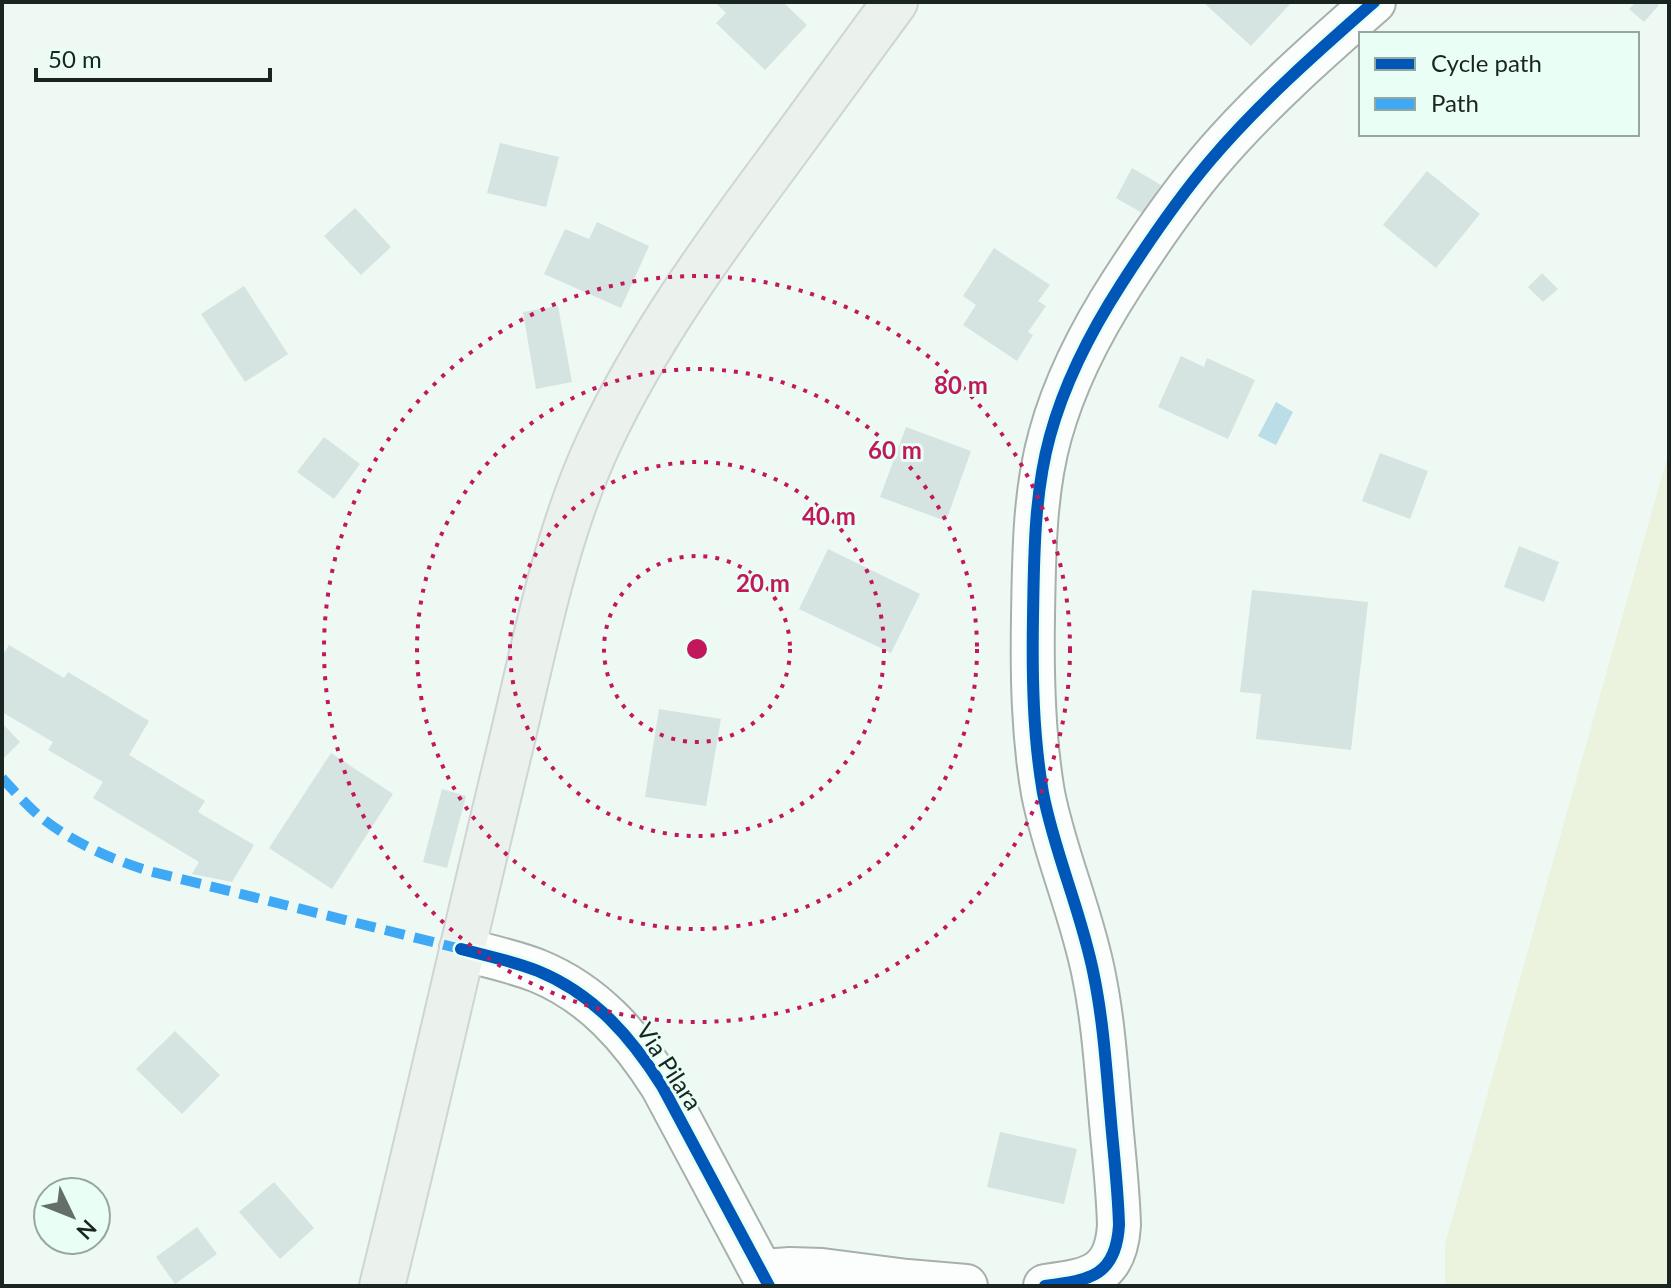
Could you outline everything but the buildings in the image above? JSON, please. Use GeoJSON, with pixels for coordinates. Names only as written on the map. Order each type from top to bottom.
{"type":"FeatureCollection","features":[{"type":"Feature","properties":{"kind":"main road"},"geometry":{"type":"LineString","coordinates":[[382,1286],[552,579],[599,443],[645,357],[711,254],[895,2]]}},
{"type":"Feature","properties":{"kind":"street"},"geometry":{"type":"LineString","coordinates":[[1045,1286],[1076,1282],[1096,1275],[1111,1259],[1119,1225],[1098,998],[1078,911],[1046,807],[1036,728],[1032,653],[1036,531],[1049,438],[1067,384],[1092,332],[1134,263],[1179,199],[1258,110],[1374,2]]}},
{"type":"Feature","properties":{"kind":"street","name":"Via Pilara"},"geometry":{"type":"LineString","coordinates":[[461,949],[551,977],[584,996],[613,1021],[647,1062],[662,1086],[765,1278]]}},
{"type":"Feature","properties":{"kind":"street"},"geometry":{"type":"LineString","coordinates":[[765,1278],[814,1269],[966,1286]]}},
{"type":"Feature","properties":{"kind":"green space"},"geometry":{"type":"Polygon","coordinates":[[[1669,451],[1669,1286],[1445,1286],[1445,1244],[1669,451]]]}},
{"type":"Feature","properties":{"kind":"water"},"geometry":{"type":"Polygon","coordinates":[[[1276,402],[1293,412],[1276,445],[1258,436],[1276,402]]]}},
{"type":"Feature","properties":{"kind":"marked path"},"geometry":{"type":"LineString","coordinates":[[2,778],[49,824],[76,841],[120,861],[149,871],[461,949]]}},
{"type":"Feature","properties":{"kind":"cycle path"},"geometry":{"type":"LineString","coordinates":[[1045,1286],[1087,1278],[1106,1266],[1117,1242],[1119,1225],[1106,1059],[1097,993],[1083,930],[1048,816],[1037,749],[1033,661],[1035,549],[1041,480],[1050,436],[1071,376],[1100,319],[1175,206],[1247,120],[1374,2]]}},
{"type":"Feature","properties":{"kind":"cycle path"},"geometry":{"type":"LineString","coordinates":[[461,949],[519,964],[558,981],[594,1005],[624,1034],[662,1086],[769,1286]]}}]}
